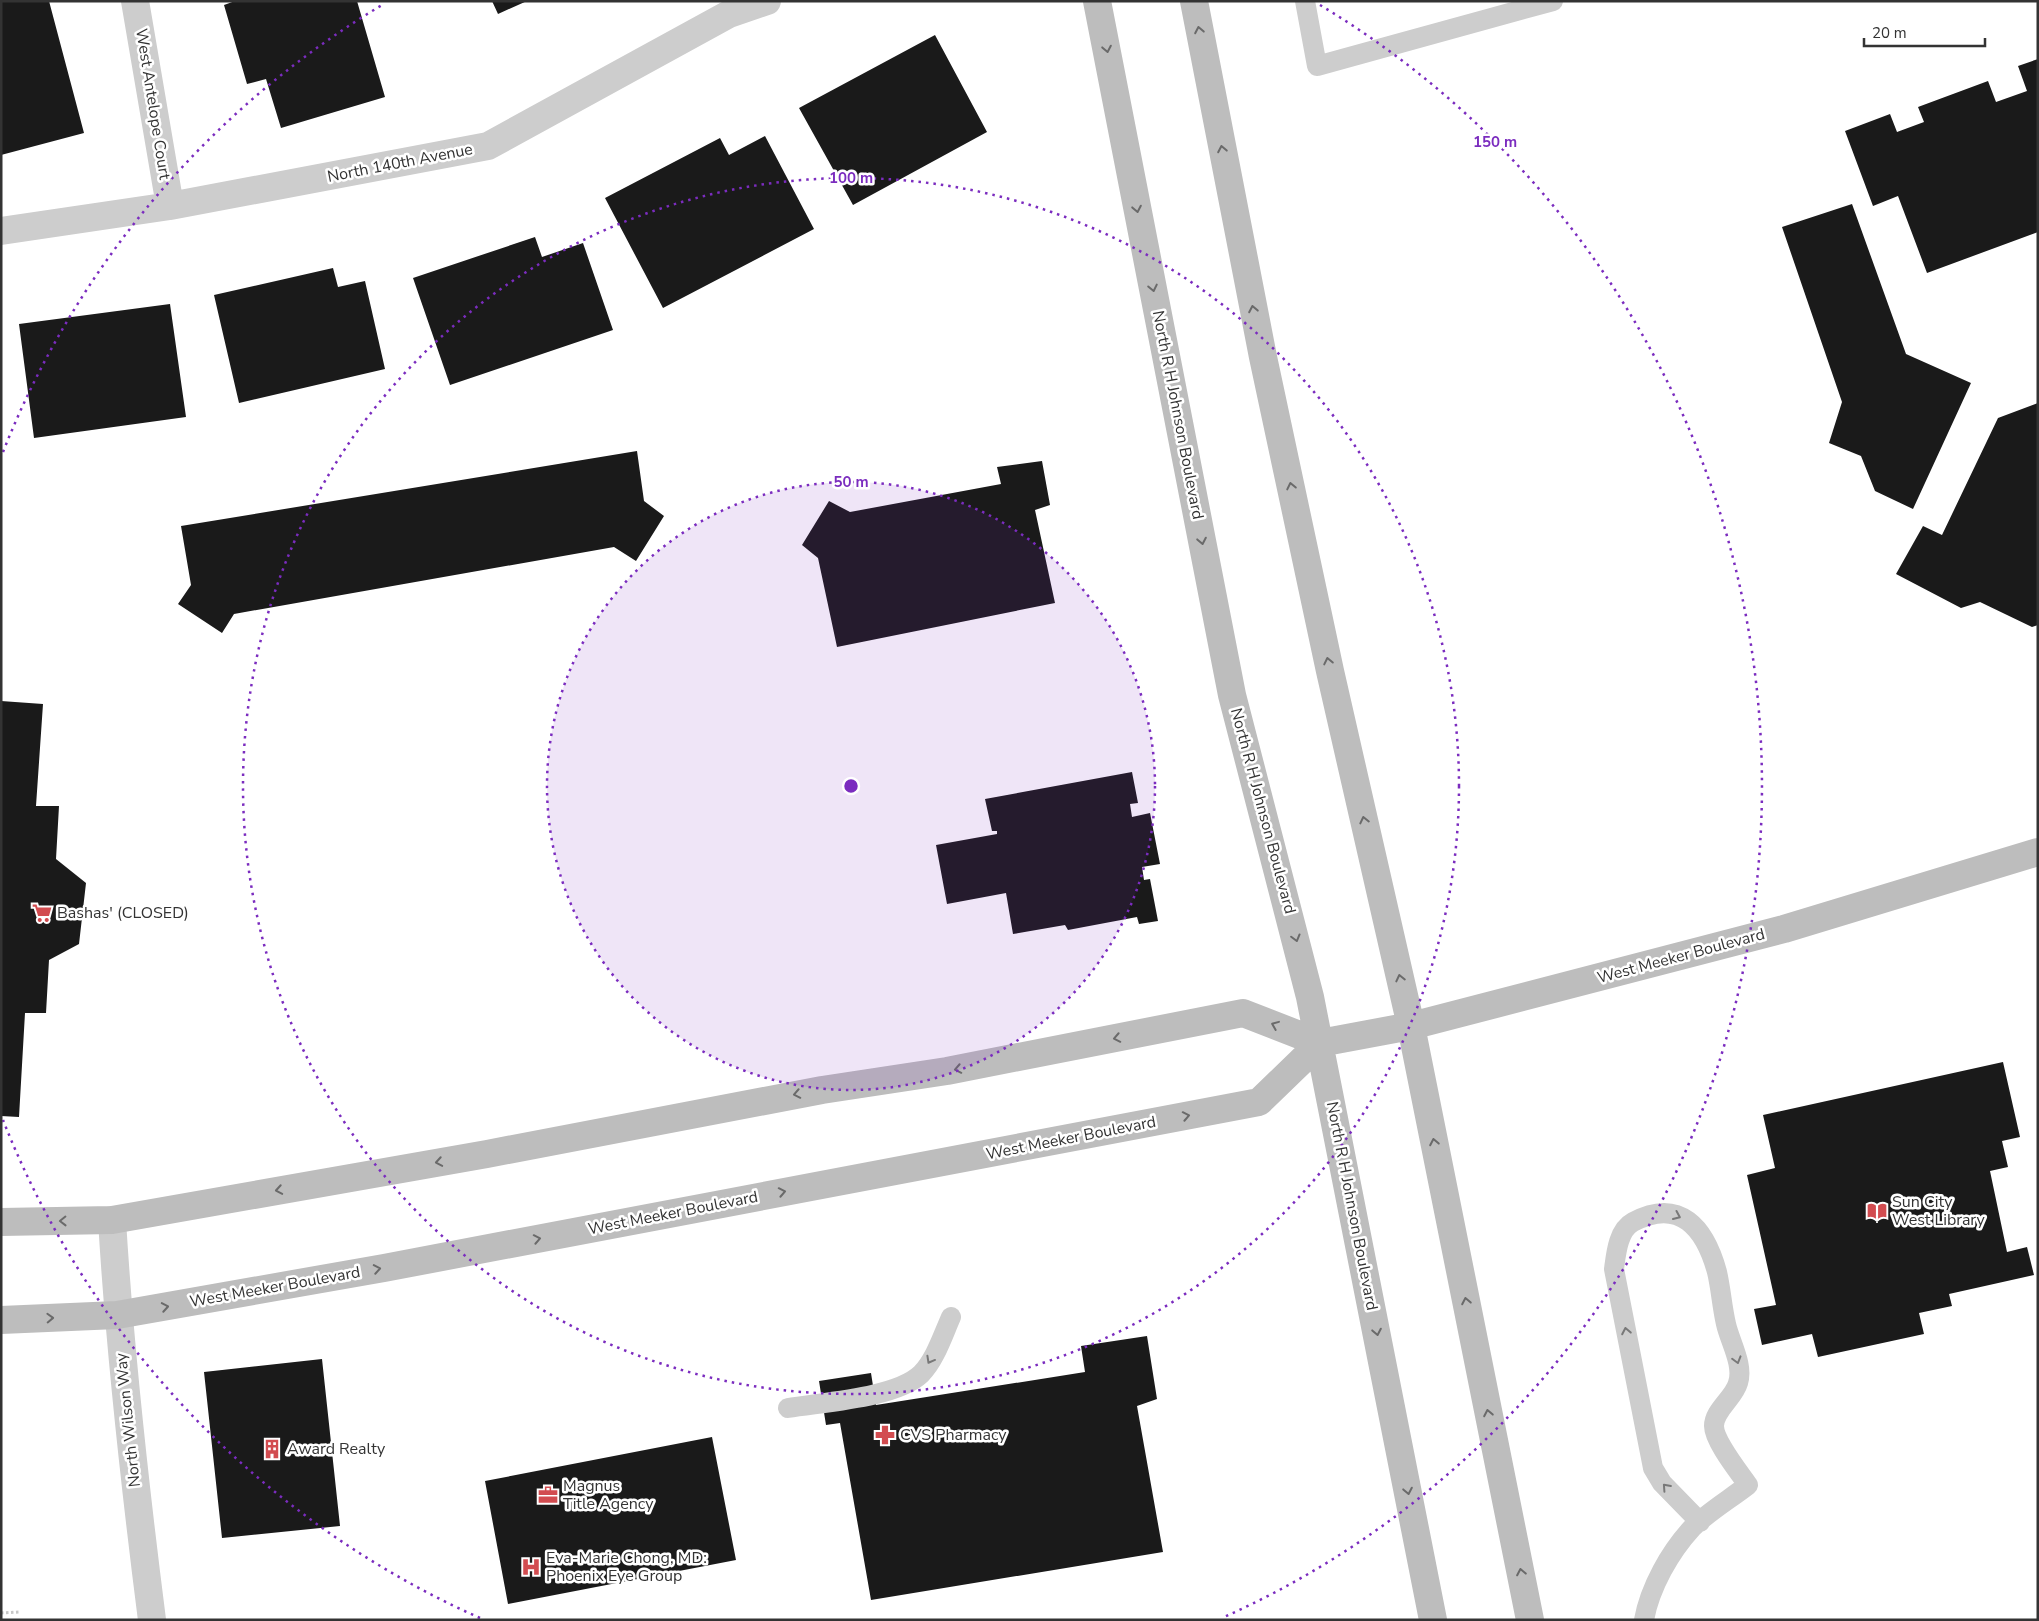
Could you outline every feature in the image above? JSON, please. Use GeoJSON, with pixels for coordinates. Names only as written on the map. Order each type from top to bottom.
{"type":"FeatureCollection","features":[{"type":"Feature","properties":{"kind":"main road","name":"North R H Johnson Boulevard"},"geometry":{"type":"LineString","coordinates":[[1098,1],[1232,694],[1300,953],[1320,1043],[1433,1620]]}},
{"type":"Feature","properties":{"kind":"main road"},"geometry":{"type":"LineString","coordinates":[[1194,1],[1263,356],[1332,680],[1410,1026],[1530,1620]]}},
{"type":"Feature","properties":{"kind":"main road","name":"West Meeker Boulevard"},"geometry":{"type":"LineString","coordinates":[[1,1320],[118,1315],[384,1268],[1259,1102],[1320,1043],[1410,1026],[1784,929],[2038,852]]}},
{"type":"Feature","properties":{"kind":"main road"},"geometry":{"type":"LineString","coordinates":[[1,1222],[112,1220],[488,1154],[822,1090],[947,1072],[1243,1013],[1320,1043]]}},
{"type":"Feature","properties":{"kind":"street","name":"West Antelope Court"},"geometry":{"type":"LineString","coordinates":[[135,1],[170,206]]}},
{"type":"Feature","properties":{"kind":"street","name":"North 140th Avenue"},"geometry":{"type":"LineString","coordinates":[[1,231],[170,206],[488,146],[726,8],[767,1]]}},
{"type":"Feature","properties":{"kind":"street","name":"North Wilson Way"},"geometry":{"type":"LineString","coordinates":[[112,1220],[118,1315],[133,1474],[152,1620]]}},
{"type":"Feature","properties":{"kind":"lane"},"geometry":{"type":"LineString","coordinates":[[1305,1],[1317,66],[1553,1]]}},
{"type":"Feature","properties":{"kind":"lane"},"geometry":{"type":"LineString","coordinates":[[1644,1620],[1653,1589],[1676,1549],[1700,1522],[1748,1485],[1718,1439],[1714,1426],[1718,1416],[1739,1383],[1739,1368],[1726,1324],[1717,1271],[1697,1228],[1672,1212],[1647,1215],[1630,1223],[1622,1234],[1616,1252],[1614,1269],[1653,1468],[1662,1483],[1700,1522]]}},
{"type":"Feature","properties":{"kind":"lane"},"geometry":{"type":"LineString","coordinates":[[788,1408],[888,1391],[905,1386],[921,1374],[929,1364],[951,1317]]}},
{"type":"Feature","properties":{"kind":"path"},"geometry":{"type":"LineString","coordinates":[[1,1613],[19,1612]]}},
{"type":"Feature","properties":{"kind":"building"},"geometry":{"type":"Polygon","coordinates":[[[1,1],[49,1],[84,133],[1,155],[1,1]]]}},
{"type":"Feature","properties":{"kind":"building"},"geometry":{"type":"Polygon","coordinates":[[[235,1],[357,1],[385,97],[281,128],[266,79],[247,84],[224,5],[235,1]]]}},
{"type":"Feature","properties":{"kind":"building"},"geometry":{"type":"Polygon","coordinates":[[[492,1],[527,1],[498,14],[492,1]]]}},
{"type":"Feature","properties":{"kind":"building"},"geometry":{"type":"Polygon","coordinates":[[[935,35],[987,132],[853,205],[799,108],[935,35]]]}},
{"type":"Feature","properties":{"kind":"building"},"geometry":{"type":"Polygon","coordinates":[[[2038,59],[2038,232],[1927,273],[1898,196],[1873,206],[1845,131],[1890,114],[1897,132],[1924,122],[1918,107],[1988,81],[1996,102],[2027,91],[2018,66],[2038,59]]]}},
{"type":"Feature","properties":{"kind":"building"},"geometry":{"type":"Polygon","coordinates":[[[765,136],[814,229],[663,308],[605,198],[720,138],[729,155],[765,136]]]}},
{"type":"Feature","properties":{"kind":"building"},"geometry":{"type":"Polygon","coordinates":[[[1852,204],[1906,354],[1971,383],[1913,509],[1875,491],[1861,456],[1829,443],[1842,402],[1782,227],[1852,204]]]}},
{"type":"Feature","properties":{"kind":"building"},"geometry":{"type":"Polygon","coordinates":[[[535,237],[542,257],[583,243],[613,330],[450,385],[413,278],[535,237]]]}},
{"type":"Feature","properties":{"kind":"building"},"geometry":{"type":"Polygon","coordinates":[[[333,268],[338,287],[365,281],[385,369],[239,403],[214,295],[333,268]]]}},
{"type":"Feature","properties":{"kind":"building"},"geometry":{"type":"Polygon","coordinates":[[[170,304],[186,417],[34,438],[19,324],[170,304]]]}},
{"type":"Feature","properties":{"kind":"building"},"geometry":{"type":"Polygon","coordinates":[[[2038,403],[2038,625],[2032,627],[1980,602],[1961,608],[1896,574],[1923,526],[1942,535],[1998,418],[2038,403]]]}},
{"type":"Feature","properties":{"kind":"building"},"geometry":{"type":"Polygon","coordinates":[[[637,451],[644,501],[664,516],[636,561],[614,547],[234,614],[222,633],[178,604],[191,585],[181,526],[637,451]]]}},
{"type":"Feature","properties":{"kind":"building"},"geometry":{"type":"Polygon","coordinates":[[[1042,461],[1050,505],[1035,510],[1055,603],[837,647],[818,558],[802,545],[829,501],[850,512],[1001,484],[997,467],[1042,461]]]}},
{"type":"Feature","properties":{"kind":"building","name":"Bashas' (CLOSED)"},"geometry":{"type":"Polygon","coordinates":[[[1,701],[43,704],[36,806],[59,806],[56,859],[86,883],[79,944],[49,960],[46,1013],[25,1013],[19,1117],[1,1116],[1,701]]]}},
{"type":"Feature","properties":{"kind":"building"},"geometry":{"type":"Polygon","coordinates":[[[1132,772],[1138,803],[1130,804],[1132,817],[1150,813],[1160,864],[1142,867],[1144,880],[1150,879],[1158,921],[1139,924],[1137,917],[1068,930],[1065,925],[1013,934],[1006,893],[947,904],[936,845],[997,834],[997,831],[992,831],[985,799],[1132,772]]]}},
{"type":"Feature","properties":{"kind":"building","name":"Sun City West Library"},"geometry":{"type":"Polygon","coordinates":[[[2003,1062],[2020,1137],[2002,1141],[2008,1167],[1990,1171],[2007,1252],[2027,1247],[2034,1275],[1949,1294],[1952,1306],[1919,1313],[1924,1334],[1818,1357],[1812,1334],[1762,1345],[1754,1309],[1776,1305],[1747,1175],[1775,1168],[1763,1115],[2003,1062]]]}},
{"type":"Feature","properties":{"kind":"building","name":"CVS Pharmacy"},"geometry":{"type":"Polygon","coordinates":[[[1147,1336],[1157,1399],[1137,1406],[1163,1552],[871,1600],[840,1423],[826,1425],[819,1381],[871,1373],[876,1405],[1085,1372],[1081,1346],[1147,1336]]]}},
{"type":"Feature","properties":{"kind":"building","name":"Award Realty"},"geometry":{"type":"Polygon","coordinates":[[[322,1359],[340,1526],[222,1538],[204,1372],[322,1359]]]}},
{"type":"Feature","properties":{"kind":"building"},"geometry":{"type":"Polygon","coordinates":[[[712,1437],[736,1560],[508,1604],[485,1481],[712,1437]]]}},
{"type":"Feature","properties":{"kind":"place","name":"Bashas' (CLOSED)"},"geometry":{"type":"Point","coordinates":[42,913]}},
{"type":"Feature","properties":{"kind":"place","name":"Sun City West Library"},"geometry":{"type":"Point","coordinates":[1877,1211]}},
{"type":"Feature","properties":{"kind":"place","name":"CVS Pharmacy"},"geometry":{"type":"Point","coordinates":[885,1435]}},
{"type":"Feature","properties":{"kind":"place","name":"Award Realty"},"geometry":{"type":"Point","coordinates":[272,1449]}},
{"type":"Feature","properties":{"kind":"place","name":"Magnus Title Agency"},"geometry":{"type":"Point","coordinates":[548,1495]}},
{"type":"Feature","properties":{"kind":"place","name":"Eva-Marie Chong, MD: Phoenix Eye Group"},"geometry":{"type":"Point","coordinates":[531,1567]}}]}
